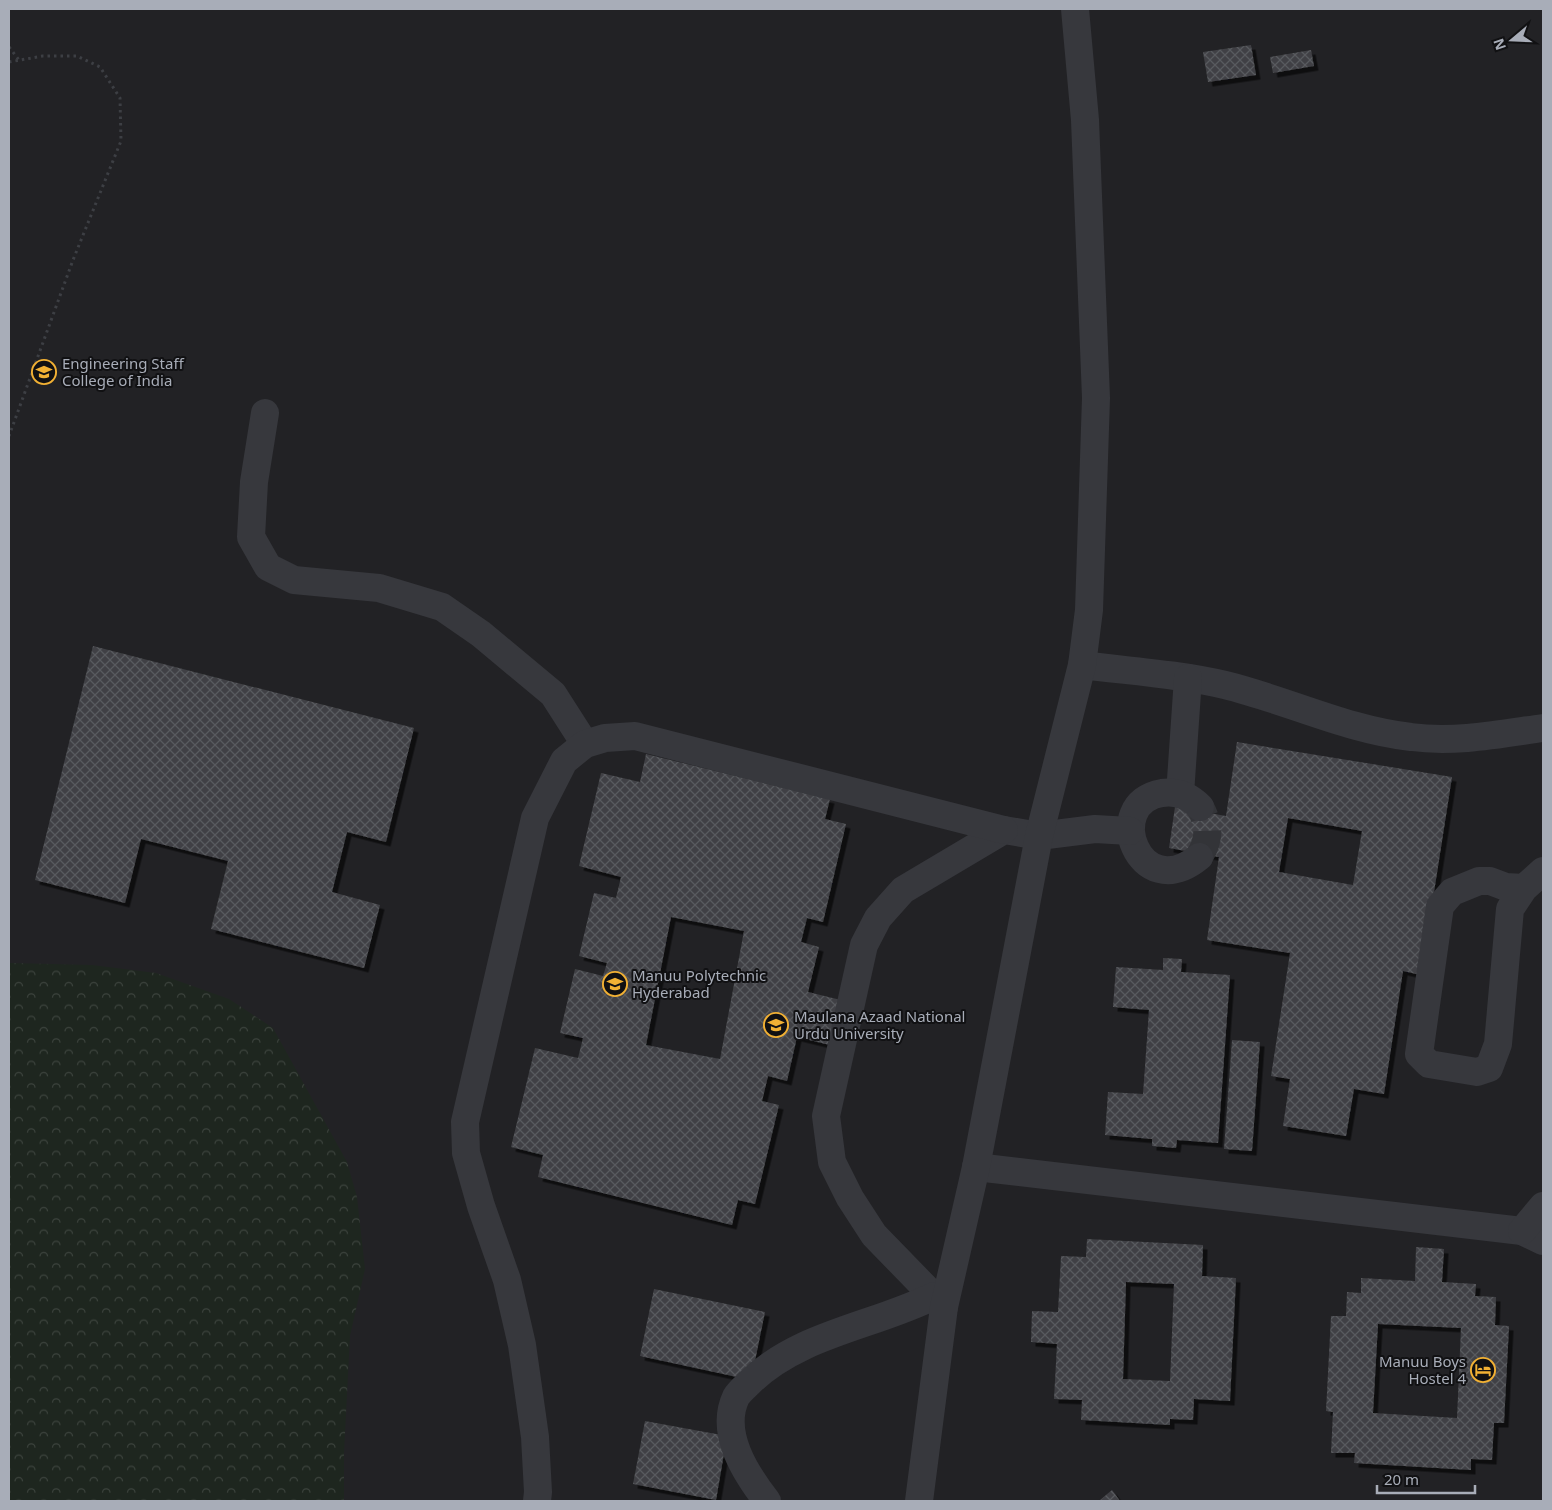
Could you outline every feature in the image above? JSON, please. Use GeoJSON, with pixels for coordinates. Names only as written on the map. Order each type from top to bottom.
{"type":"FeatureCollection","features":[{"type":"Feature","properties":{"kind":"lane"},"geometry":{"type":"LineString","coordinates":[[919,1501],[939,1302],[976,1168],[1039,836],[1082,665],[1089,610],[1096,398],[1085,120],[1075,9]]}},
{"type":"Feature","properties":{"kind":"lane"},"geometry":{"type":"LineString","coordinates":[[265,413],[254,482],[251,537],[268,568],[294,580],[379,588],[442,607],[482,634],[553,694],[585,744]]}},
{"type":"Feature","properties":{"kind":"lane"},"geometry":{"type":"LineString","coordinates":[[1082,665],[1188,678],[1226,685],[1371,729],[1411,737],[1461,739],[1543,728]]}},
{"type":"Feature","properties":{"kind":"lane"},"geometry":{"type":"LineString","coordinates":[[1188,678],[1190,801],[1156,794],[1138,808],[1132,819],[1130,831],[1133,845],[1139,856],[1150,866],[1162,870],[1176,870],[1188,866],[1199,857]]}},
{"type":"Feature","properties":{"kind":"lane"},"geometry":{"type":"LineString","coordinates":[[537,1501],[535,1437],[522,1345],[507,1280],[481,1206],[466,1153],[465,1122],[535,818],[564,761],[585,744],[605,738],[635,736],[1004,830],[1039,836],[1095,829],[1130,831]]}},
{"type":"Feature","properties":{"kind":"lane"},"geometry":{"type":"LineString","coordinates":[[939,1302],[874,1235],[850,1198],[832,1162],[826,1116],[864,945],[878,918],[903,890],[1004,830]]}},
{"type":"Feature","properties":{"kind":"lane"},"geometry":{"type":"LineString","coordinates":[[1534,880],[1510,909],[1498,1044],[1489,1068],[1477,1072],[1429,1064],[1419,1054],[1440,906],[1452,892],[1479,881],[1490,881],[1506,887],[1534,880]]}},
{"type":"Feature","properties":{"kind":"lane"},"geometry":{"type":"LineString","coordinates":[[976,1168],[1533,1236],[1543,1206]]}},
{"type":"Feature","properties":{"kind":"lane"},"geometry":{"type":"LineString","coordinates":[[767,1501],[741,1462],[735,1445],[732,1419],[736,1396],[759,1373],[790,1354],[832,1334],[911,1308],[939,1302]]}},
{"type":"Feature","properties":{"kind":"path"},"geometry":{"type":"LineString","coordinates":[[9,47],[19,60]]}},
{"type":"Feature","properties":{"kind":"path"},"geometry":{"type":"LineString","coordinates":[[9,62],[43,56],[77,56],[100,67],[120,98],[121,141],[73,260],[9,436]]}},
{"type":"Feature","properties":{"kind":"shaded area","name":"Maulana Azaad National Urdu University"},"geometry":{"type":"Polygon","coordinates":[[[9,9],[1543,9],[1543,1501],[9,1501],[9,9]]]}},
{"type":"Feature","properties":{"kind":"green space"},"geometry":{"type":"Polygon","coordinates":[[[9,963],[92,965],[156,973],[229,999],[273,1028],[347,1162],[357,1197],[365,1269],[350,1336],[344,1453],[344,1501],[9,1501],[9,963]]]}},
{"type":"Feature","properties":{"kind":"building"},"geometry":{"type":"Polygon","coordinates":[[[1251,45],[1256,75],[1208,82],[1203,52],[1251,45]]]}},
{"type":"Feature","properties":{"kind":"building"},"geometry":{"type":"Polygon","coordinates":[[[1311,50],[1314,66],[1273,73],[1270,57],[1311,50]]]}},
{"type":"Feature","properties":{"kind":"building"},"geometry":{"type":"Polygon","coordinates":[[[93,646],[414,728],[386,842],[347,832],[332,892],[380,905],[364,968],[211,929],[228,861],[141,839],[125,903],[35,880],[93,646]]]}},
{"type":"Feature","properties":{"kind":"building"},"geometry":{"type":"Polygon","coordinates":[[[1237,742],[1452,777],[1421,975],[1403,971],[1384,1094],[1354,1089],[1346,1136],[1283,1126],[1290,1079],[1271,1076],[1290,953],[1207,940],[1219,857],[1169,848],[1175,807],[1226,816],[1237,742]],[[1288,818],[1279,872],[1353,885],[1362,831],[1288,818]]]}},
{"type":"Feature","properties":{"kind":"building","name":"Manuu Polytechnic Hyderabad"},"geometry":{"type":"Polygon","coordinates":[[[646,754],[830,799],[825,819],[846,824],[823,922],[807,918],[801,942],[819,947],[808,992],[845,1001],[834,1046],[797,1037],[787,1081],[768,1076],[762,1101],[779,1105],[755,1204],[738,1200],[732,1225],[538,1177],[543,1155],[511,1147],[535,1048],[578,1058],[583,1038],[560,1033],[575,969],[603,976],[607,963],[579,956],[594,893],[616,898],[621,877],[579,866],[601,773],[640,782],[646,754]],[[671,917],[646,1045],[720,1059],[744,931],[671,917]]]}},
{"type":"Feature","properties":{"kind":"building"},"geometry":{"type":"Polygon","coordinates":[[[1163,958],[1182,959],[1181,972],[1230,975],[1218,1143],[1177,1140],[1176,1148],[1152,1146],[1152,1139],[1105,1135],[1108,1092],[1143,1094],[1149,1010],[1113,1007],[1116,967],[1163,970],[1163,958]]]}},
{"type":"Feature","properties":{"kind":"building"},"geometry":{"type":"Polygon","coordinates":[[[1232,1040],[1260,1042],[1252,1151],[1224,1149],[1232,1040]]]}},
{"type":"Feature","properties":{"kind":"building"},"geometry":{"type":"Polygon","coordinates":[[[1087,1239],[1203,1245],[1202,1276],[1236,1278],[1230,1401],[1194,1399],[1193,1420],[1170,1419],[1170,1425],[1081,1420],[1082,1400],[1054,1399],[1057,1344],[1031,1342],[1032,1311],[1058,1312],[1061,1256],[1086,1257],[1087,1239]],[[1126,1282],[1123,1379],[1170,1381],[1174,1284],[1126,1282]]]}},
{"type":"Feature","properties":{"kind":"building","name":"Manuu Boys Hostel 4"},"geometry":{"type":"Polygon","coordinates":[[[1416,1247],[1444,1249],[1442,1282],[1476,1284],[1475,1296],[1496,1297],[1495,1325],[1509,1326],[1504,1423],[1494,1423],[1492,1460],[1471,1459],[1471,1470],[1354,1463],[1355,1453],[1331,1453],[1333,1412],[1326,1411],[1331,1316],[1346,1316],[1347,1292],[1361,1293],[1361,1278],[1415,1281],[1416,1247]],[[1378,1324],[1373,1413],[1457,1418],[1461,1328],[1378,1324]]]}},
{"type":"Feature","properties":{"kind":"building"},"geometry":{"type":"Polygon","coordinates":[[[654,1289],[765,1312],[751,1380],[640,1356],[654,1289]]]}},
{"type":"Feature","properties":{"kind":"building"},"geometry":{"type":"Polygon","coordinates":[[[645,1421],[727,1436],[716,1500],[633,1484],[645,1421]]]}},
{"type":"Feature","properties":{"kind":"building"},"geometry":{"type":"Polygon","coordinates":[[[1112,1490],[1120,1501],[1099,1501],[1112,1490]]]}},
{"type":"Feature","properties":{"kind":"tunnel"},"geometry":{"type":"LineString","coordinates":[[1199,857],[1207,838],[1206,820],[1200,807]]}},
{"type":"Feature","properties":{"kind":"place","name":"Engineering Staff College of India"},"geometry":{"type":"Point","coordinates":[44,372]}},
{"type":"Feature","properties":{"kind":"place","name":"Manuu Polytechnic Hyderabad"},"geometry":{"type":"Point","coordinates":[615,984]}},
{"type":"Feature","properties":{"kind":"place","name":"Maulana Azaad National Urdu University"},"geometry":{"type":"Point","coordinates":[776,1025]}},
{"type":"Feature","properties":{"kind":"place","name":"Manuu Boys Hostel 4"},"geometry":{"type":"Point","coordinates":[1483,1370]}}]}
